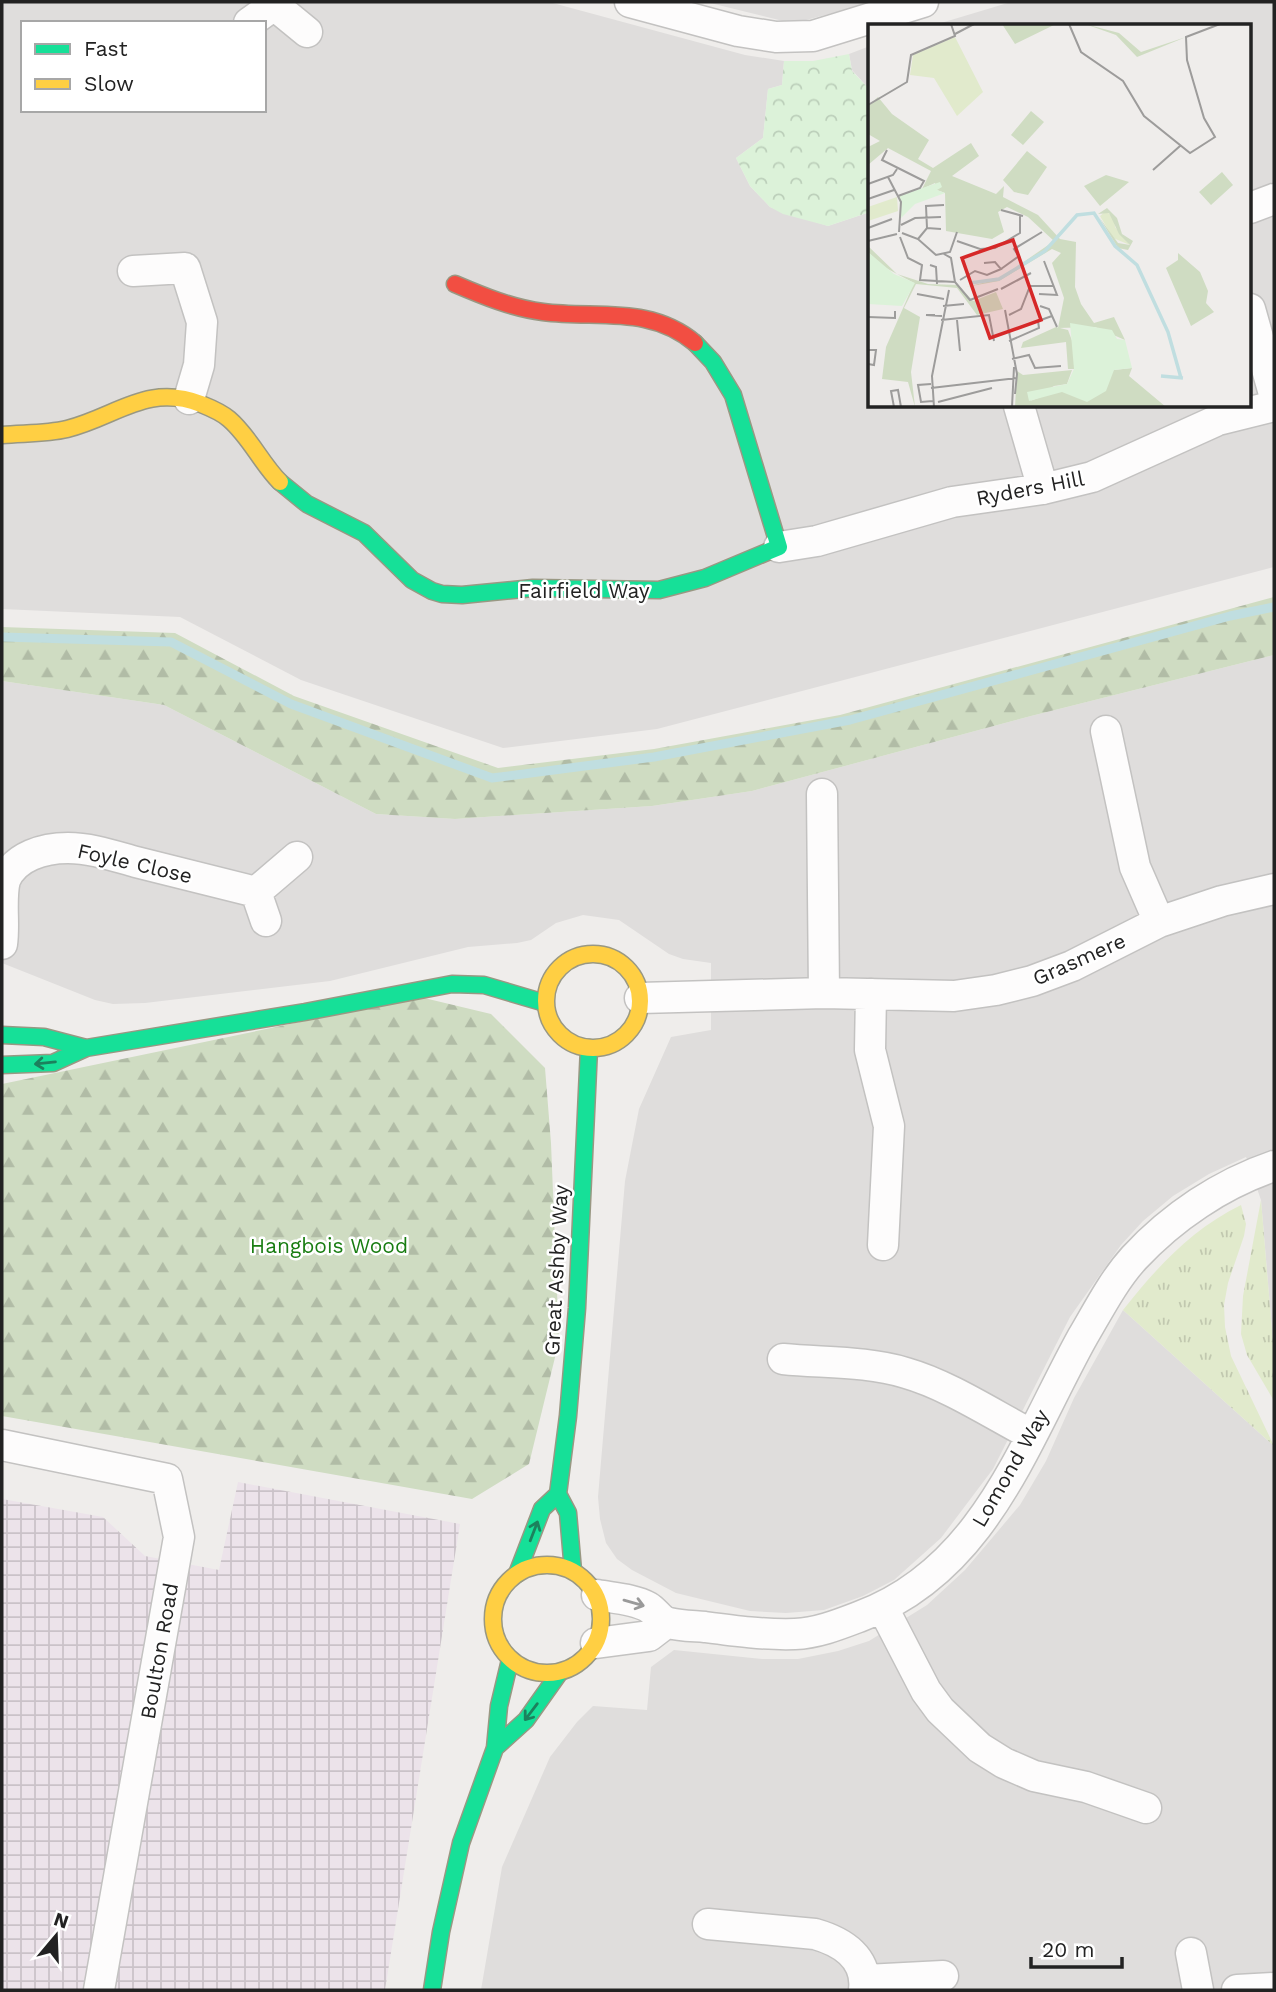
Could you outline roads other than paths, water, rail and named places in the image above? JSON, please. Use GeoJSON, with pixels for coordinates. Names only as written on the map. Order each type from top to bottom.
{"type":"FeatureCollection","features":[{"type":"Feature","properties":{"kind":"street"},"geometry":{"type":"LineString","coordinates":[[630,2],[738,31],[776,37],[813,37],[923,2]]}},
{"type":"Feature","properties":{"kind":"street"},"geometry":{"type":"LineString","coordinates":[[252,21],[275,3],[307,32]]}},
{"type":"Feature","properties":{"kind":"street"},"geometry":{"type":"LineString","coordinates":[[1252,207],[1274,199]]}},
{"type":"Feature","properties":{"kind":"street"},"geometry":{"type":"LineString","coordinates":[[133,271],[185,268],[202,322],[199,365],[189,399]]}},
{"type":"Feature","properties":{"kind":"street"},"geometry":{"type":"LineString","coordinates":[[455,284],[522,309],[643,316],[675,329],[702,348],[722,372],[733,395],[779,547]]}},
{"type":"Feature","properties":{"kind":"street"},"geometry":{"type":"LineString","coordinates":[[1252,316],[1274,394]]}},
{"type":"Feature","properties":{"kind":"street","name":"Fairfield Way"},"geometry":{"type":"LineString","coordinates":[[2,435],[64,429],[108,414],[142,397],[189,399],[219,411],[238,425],[288,491],[305,503],[363,532],[379,544],[405,575],[432,591],[450,595],[511,589],[635,592],[661,590],[695,581],[779,547]]}},
{"type":"Feature","properties":{"kind":"street","name":"Ryders Hill"},"geometry":{"type":"LineString","coordinates":[[779,547],[817,541],[952,502],[1043,489],[1092,477],[1218,420],[1274,407]]}},
{"type":"Feature","properties":{"kind":"street"},"geometry":{"type":"LineString","coordinates":[[1020,408],[1043,489]]}},
{"type":"Feature","properties":{"kind":"street"},"geometry":{"type":"LineString","coordinates":[[1106,731],[1135,867],[1159,922]]}},
{"type":"Feature","properties":{"kind":"street"},"geometry":{"type":"LineString","coordinates":[[822,794],[824,993]]}},
{"type":"Feature","properties":{"kind":"street","name":"Foyle Close"},"geometry":{"type":"LineString","coordinates":[[2,944],[2,896],[5,879],[12,868],[23,859],[55,849],[90,850],[256,891]]}},
{"type":"Feature","properties":{"kind":"street"},"geometry":{"type":"LineString","coordinates":[[266,921],[256,891],[297,857]]}},
{"type":"Feature","properties":{"kind":"street","name":"Grasmere"},"geometry":{"type":"LineString","coordinates":[[640,998],[824,993],[954,996],[996,990],[1032,981],[1072,966],[1159,922],[1223,901],[1274,889]]}},
{"type":"Feature","properties":{"kind":"street"},"geometry":{"type":"LineString","coordinates":[[586,954],[602,954],[622,964],[636,981],[640,998],[635,1023],[627,1034],[613,1044],[589,1048],[573,1044],[560,1035],[547,1014],[545,1003],[547,986],[554,972],[566,961],[586,954]]}},
{"type":"Feature","properties":{"kind":"street"},"geometry":{"type":"LineString","coordinates":[[2,1065],[53,1063],[86,1048],[305,1012],[452,984],[484,985],[554,972]]}},
{"type":"Feature","properties":{"kind":"street"},"geometry":{"type":"LineString","coordinates":[[484,985],[545,1003]]}},
{"type":"Feature","properties":{"kind":"street"},"geometry":{"type":"LineString","coordinates":[[871,994],[870,1050],[890,1126],[883,1245]]}},
{"type":"Feature","properties":{"kind":"street"},"geometry":{"type":"LineString","coordinates":[[2,1035],[44,1037],[86,1048]]}},
{"type":"Feature","properties":{"kind":"street","name":"Great Ashby Way"},"geometry":{"type":"LineString","coordinates":[[573,1571],[568,1513],[558,1493],[577,1308],[589,1048]]}},
{"type":"Feature","properties":{"kind":"street","name":"Lomond Way"},"geometry":{"type":"LineString","coordinates":[[597,1595],[648,1607],[666,1623],[764,1634],[799,1634],[835,1626],[883,1608],[917,1587],[976,1530],[1003,1488],[1101,1305],[1134,1259],[1180,1216],[1209,1196],[1274,1166]]}},
{"type":"Feature","properties":{"kind":"street"},"geometry":{"type":"LineString","coordinates":[[783,1359],[862,1365],[907,1373],[936,1385],[1032,1435]]}},
{"type":"Feature","properties":{"kind":"street","name":"Boulton Road"},"geometry":{"type":"LineString","coordinates":[[2,1445],[167,1479],[179,1537],[99,1990]]}},
{"type":"Feature","properties":{"kind":"street","name":"Great Ashby Way"},"geometry":{"type":"LineString","coordinates":[[517,1574],[542,1509],[558,1493]]}},
{"type":"Feature","properties":{"kind":"street"},"geometry":{"type":"LineString","coordinates":[[547,1565],[573,1571],[587,1581],[597,1595],[602,1607],[602,1618],[596,1643],[576,1666],[545,1674],[527,1671],[510,1660],[496,1639],[492,1616],[494,1603],[508,1580],[517,1574],[536,1566],[547,1565]]}},
{"type":"Feature","properties":{"kind":"street"},"geometry":{"type":"LineString","coordinates":[[883,1608],[926,1691],[940,1710],[980,1748],[1004,1763],[1034,1776],[1086,1787],[1146,1808]]}},
{"type":"Feature","properties":{"kind":"street"},"geometry":{"type":"LineString","coordinates":[[596,1643],[649,1636],[666,1623]]}},
{"type":"Feature","properties":{"kind":"street"},"geometry":{"type":"LineString","coordinates":[[432,1990],[441,1932],[461,1843],[495,1748],[499,1706],[510,1660]]}},
{"type":"Feature","properties":{"kind":"street"},"geometry":{"type":"LineString","coordinates":[[495,1748],[526,1720],[560,1672]]}},
{"type":"Feature","properties":{"kind":"street"},"geometry":{"type":"LineString","coordinates":[[708,1924],[815,1934],[830,1938],[841,1943],[859,1959],[865,1985],[943,1976]]}},
{"type":"Feature","properties":{"kind":"street"},"geometry":{"type":"LineString","coordinates":[[1191,1952],[1198,1990]]}},
{"type":"Feature","properties":{"kind":"street"},"geometry":{"type":"LineString","coordinates":[[1237,1990],[1274,1989]]}},
{"type":"Feature","properties":{"kind":"waterway"},"geometry":{"type":"LineString","coordinates":[[2,637],[171,642],[291,704],[492,778],[654,757],[850,720],[1230,616],[1274,607]]}},
{"type":"Feature","properties":{"kind":"park label","name":"Hangbois Wood"},"geometry":{"type":"Point","coordinates":[329,1245]}}]}
